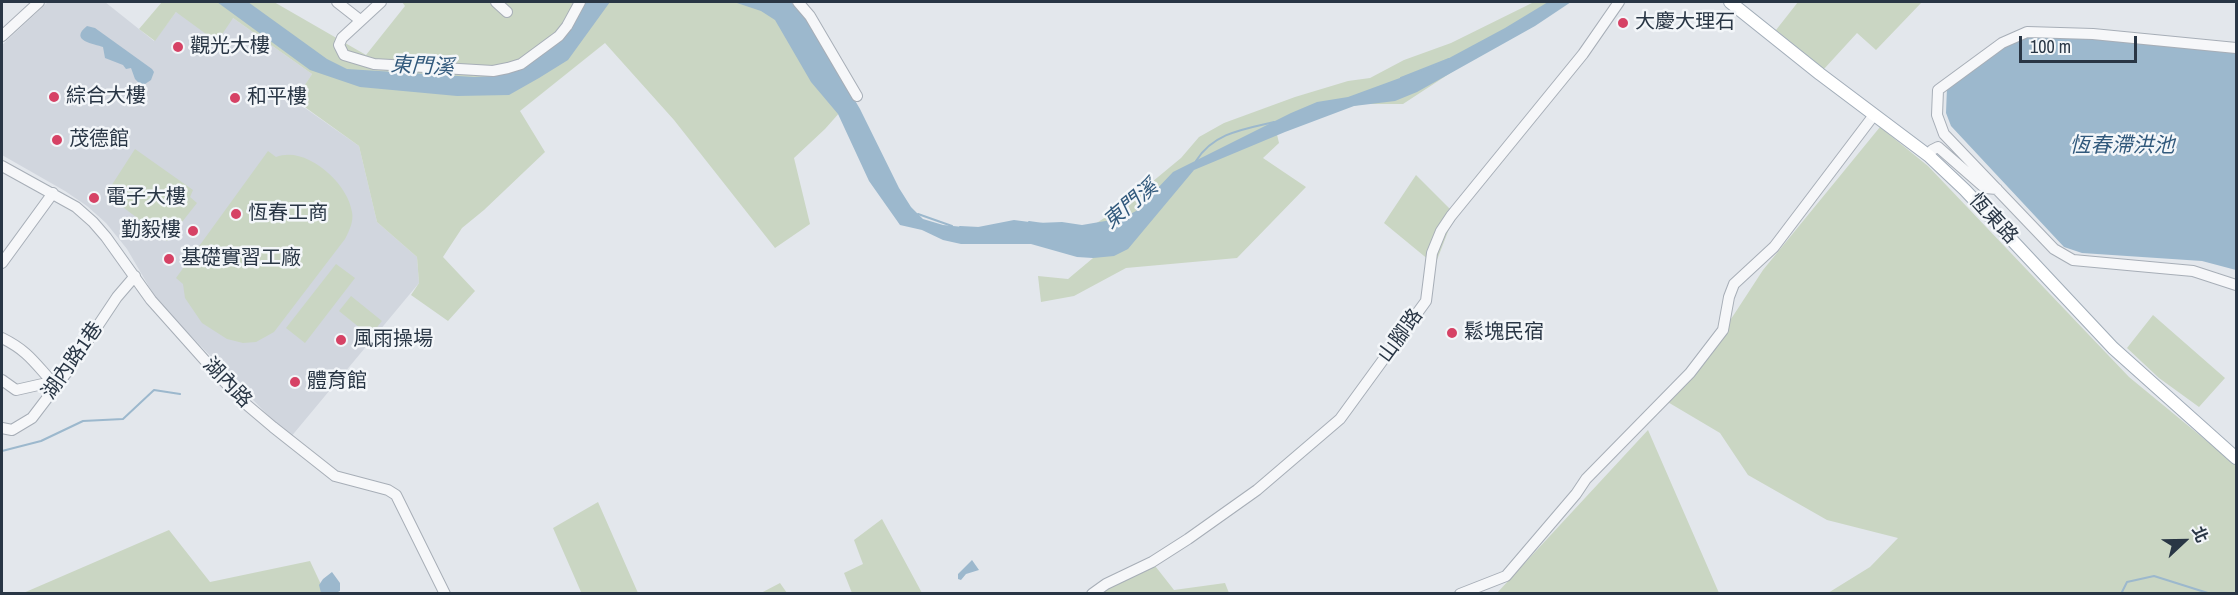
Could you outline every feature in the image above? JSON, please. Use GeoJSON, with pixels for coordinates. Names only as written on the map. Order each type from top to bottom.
{"type":"FeatureCollection","features":[{"type":"Feature","properties":{"kind":"main road","name":"恆東路"},"geometry":{"type":"LineString","coordinates":[[1730,2],[1929,156],[1965,190],[2112,348],[2236,458]]}},
{"type":"Feature","properties":{"kind":"street"},"geometry":{"type":"LineString","coordinates":[[2,36],[39,2]]}},
{"type":"Feature","properties":{"kind":"street"},"geometry":{"type":"LineString","coordinates":[[337,2],[360,20]]}},
{"type":"Feature","properties":{"kind":"street"},"geometry":{"type":"LineString","coordinates":[[381,2],[342,38],[339,45],[344,55],[374,64],[493,70],[521,64],[547,47],[567,26],[580,2]]}},
{"type":"Feature","properties":{"kind":"street"},"geometry":{"type":"LineString","coordinates":[[496,2],[507,12]]}},
{"type":"Feature","properties":{"kind":"street"},"geometry":{"type":"LineString","coordinates":[[798,2],[803,5],[810,16],[857,96]]}},
{"type":"Feature","properties":{"kind":"street","name":"山腳路"},"geometry":{"type":"LineString","coordinates":[[1092,594],[1106,584],[1152,562],[1188,539],[1257,490],[1340,419],[1426,301],[1432,253],[1441,231],[1451,216],[1582,54],[1619,2]]}},
{"type":"Feature","properties":{"kind":"street"},"geometry":{"type":"LineString","coordinates":[[2236,48],[2093,34],[2027,32],[2002,43],[1938,90],[1937,115],[1944,134],[2054,249],[2073,260],[2193,271],[2236,285]]}},
{"type":"Feature","properties":{"kind":"street"},"geometry":{"type":"LineString","coordinates":[[1460,594],[1506,576],[1576,494],[1586,478],[1690,374],[1723,330],[1729,297],[1734,284],[1774,247],[1874,115]]}},
{"type":"Feature","properties":{"kind":"street"},"geometry":{"type":"LineString","coordinates":[[1929,156],[1932,150],[1938,147],[1985,188],[1997,189]]}},
{"type":"Feature","properties":{"kind":"street","name":"湖內路"},"geometry":{"type":"LineString","coordinates":[[2,166],[76,207],[93,222],[151,300],[216,374],[273,427],[335,476],[388,490],[396,495],[445,594]]}},
{"type":"Feature","properties":{"kind":"street"},"geometry":{"type":"LineString","coordinates":[[2,263],[52,193]]}},
{"type":"Feature","properties":{"kind":"street","name":"湖內路1巷"},"geometry":{"type":"LineString","coordinates":[[2,428],[12,430],[32,418],[117,297],[135,276]]}},
{"type":"Feature","properties":{"kind":"street"},"geometry":{"type":"LineString","coordinates":[[2,338],[18,346],[37,363],[56,386]]}},
{"type":"Feature","properties":{"kind":"street"},"geometry":{"type":"LineString","coordinates":[[2,380],[16,390],[47,383],[56,386]]}},
{"type":"Feature","properties":{"kind":"shaded area","name":"恆春工商"},"geometry":{"type":"Polygon","coordinates":[[[48,2],[105,2],[154,41],[176,12],[233,18],[312,74],[295,101],[359,146],[377,222],[417,257],[419,283],[290,438],[158,302],[127,249],[106,223],[65,191],[2,155],[2,45],[48,2]]]}},
{"type":"Feature","properties":{"kind":"green space"},"geometry":{"type":"Polygon","coordinates":[[[162,2],[274,2],[366,55],[405,6],[402,2],[769,2],[849,102],[794,158],[810,224],[775,248],[674,120],[605,43],[520,111],[545,152],[462,228],[443,257],[475,291],[448,321],[411,295],[419,283],[417,257],[377,222],[359,146],[295,100],[312,74],[233,18],[217,42],[176,12],[155,41],[139,29],[162,2]]]}},
{"type":"Feature","properties":{"kind":"green space"},"geometry":{"type":"Polygon","coordinates":[[[1534,2],[1545,2],[1554,11],[1403,104],[1363,104],[1274,122],[1279,143],[1263,158],[1306,187],[1237,258],[1126,268],[1074,296],[1041,302],[1038,276],[1068,279],[1105,248],[1095,224],[1123,206],[1181,158],[1199,137],[1224,123],[1295,97],[1348,81],[1370,78],[1404,60],[1451,43],[1534,2]]]}},
{"type":"Feature","properties":{"kind":"green space"},"geometry":{"type":"Polygon","coordinates":[[[1798,2],[1922,2],[1876,50],[1857,33],[1824,69],[1776,30],[1798,2]]]}},
{"type":"Feature","properties":{"kind":"green space"},"geometry":{"type":"Polygon","coordinates":[[[1880,127],[1928,166],[2129,377],[2236,465],[2236,593],[1828,593],[1870,567],[1898,538],[1827,520],[1748,475],[1720,433],[1666,401],[1702,358],[1763,270],[1880,127]]]}},
{"type":"Feature","properties":{"kind":"green space"},"geometry":{"type":"Polygon","coordinates":[[[135,149],[193,190],[190,197],[197,203],[167,241],[106,194],[135,149]]]}},
{"type":"Feature","properties":{"kind":"green space"},"geometry":{"type":"Polygon","coordinates":[[[268,151],[276,157],[300,156],[324,169],[343,189],[349,201],[352,219],[345,239],[274,332],[256,342],[243,343],[227,339],[202,323],[185,298],[183,284],[176,278],[268,151]]]}},
{"type":"Feature","properties":{"kind":"green space"},"geometry":{"type":"Polygon","coordinates":[[[1416,175],[1457,216],[1449,229],[1435,265],[1384,223],[1416,175]]]}},
{"type":"Feature","properties":{"kind":"green space"},"geometry":{"type":"Polygon","coordinates":[[[336,264],[355,278],[305,343],[286,328],[336,264]]]}},
{"type":"Feature","properties":{"kind":"green space"},"geometry":{"type":"Polygon","coordinates":[[[351,296],[382,321],[370,336],[339,311],[351,296]]]}},
{"type":"Feature","properties":{"kind":"green space"},"geometry":{"type":"Polygon","coordinates":[[[2153,315],[2225,378],[2199,407],[2159,378],[2127,348],[2153,315]]]}},
{"type":"Feature","properties":{"kind":"green space"},"geometry":{"type":"Polygon","coordinates":[[[1648,430],[1719,593],[1497,593],[1648,430]]]}},
{"type":"Feature","properties":{"kind":"green space"},"geometry":{"type":"Polygon","coordinates":[[[598,502],[638,593],[580,593],[553,528],[598,502]]]}},
{"type":"Feature","properties":{"kind":"green space"},"geometry":{"type":"Polygon","coordinates":[[[882,519],[922,593],[852,593],[844,573],[863,564],[854,540],[882,519]]]}},
{"type":"Feature","properties":{"kind":"green space"},"geometry":{"type":"Polygon","coordinates":[[[169,530],[210,582],[310,561],[325,593],[21,594],[169,530]]]}},
{"type":"Feature","properties":{"kind":"green space"},"geometry":{"type":"Polygon","coordinates":[[[1152,562],[1174,590],[1225,583],[1229,593],[1097,594],[1152,562]]]}},
{"type":"Feature","properties":{"kind":"green space"},"geometry":{"type":"Polygon","coordinates":[[[780,583],[787,593],[761,593],[780,583]]]}},
{"type":"Feature","properties":{"kind":"water"},"geometry":{"type":"Polygon","coordinates":[[[217,2],[248,2],[327,59],[347,69],[474,77],[494,76],[548,51],[556,43],[582,2],[610,2],[568,60],[539,78],[509,95],[457,96],[360,87],[310,70],[217,2]]]}},
{"type":"Feature","properties":{"kind":"water"},"geometry":{"type":"Polygon","coordinates":[[[734,2],[791,2],[808,21],[860,109],[899,188],[911,207],[923,219],[943,225],[973,228],[1014,220],[1082,225],[1123,218],[1136,211],[1173,172],[1291,113],[1317,102],[1348,97],[1438,64],[1548,2],[1571,2],[1535,26],[1417,92],[1395,101],[1354,106],[1194,170],[1128,249],[1114,256],[1093,258],[1077,257],[1031,244],[961,244],[900,225],[869,181],[838,114],[811,82],[775,20],[761,11],[734,2]]]}},
{"type":"Feature","properties":{"kind":"water"},"geometry":{"type":"Polygon","coordinates":[[[87,26],[95,28],[152,69],[154,72],[151,80],[142,86],[135,79],[131,68],[126,69],[123,65],[105,58],[103,47],[85,41],[80,35],[87,26]]]}},
{"type":"Feature","properties":{"kind":"water","name":"恆春滯洪池"},"geometry":{"type":"Polygon","coordinates":[[[2033,31],[2236,48],[2236,270],[2202,261],[2082,253],[2064,247],[1951,126],[1946,113],[1947,87],[2014,35],[2033,31]]]}},
{"type":"Feature","properties":{"kind":"water"},"geometry":{"type":"Polygon","coordinates":[[[972,560],[979,570],[966,574],[961,580],[958,579],[958,574],[972,560]]]}},
{"type":"Feature","properties":{"kind":"water"},"geometry":{"type":"Polygon","coordinates":[[[332,572],[340,583],[340,591],[321,593],[319,585],[332,572]]]}},
{"type":"Feature","properties":{"kind":"waterway","name":"東門溪"},"geometry":{"type":"LineString","coordinates":[[1401,78],[1449,59]]}},
{"type":"Feature","properties":{"kind":"waterway","name":"東門溪"},"geometry":{"type":"LineString","coordinates":[[1196,161],[1211,144],[1220,138],[1274,122]]}},
{"type":"Feature","properties":{"kind":"waterway","name":"東門溪"},"geometry":{"type":"LineString","coordinates":[[918,214],[952,226]]}},
{"type":"Feature","properties":{"kind":"waterway","name":"東門溪"},"geometry":{"type":"LineString","coordinates":[[1029,222],[1043,224]]}},
{"type":"Feature","properties":{"kind":"waterway","name":"東門溪"},"geometry":{"type":"LineString","coordinates":[[960,227],[979,228]]}},
{"type":"Feature","properties":{"kind":"waterway"},"geometry":{"type":"LineString","coordinates":[[2,451],[41,441],[83,421],[123,419],[154,390],[180,394]]}},
{"type":"Feature","properties":{"kind":"waterway","name":"東門溪"},"geometry":{"type":"LineString","coordinates":[[2121,594],[2127,582],[2154,576],[2211,594]]}},
{"type":"Feature","properties":{"kind":"place","name":"大慶大理石"},"geometry":{"type":"Point","coordinates":[1623,23]}},
{"type":"Feature","properties":{"kind":"place","name":"觀光大樓"},"geometry":{"type":"Point","coordinates":[178,47]}},
{"type":"Feature","properties":{"kind":"place","name":"綜合大樓"},"geometry":{"type":"Point","coordinates":[54,97]}},
{"type":"Feature","properties":{"kind":"place","name":"和平樓"},"geometry":{"type":"Point","coordinates":[235,98]}},
{"type":"Feature","properties":{"kind":"place","name":"茂德館"},"geometry":{"type":"Point","coordinates":[57,140]}},
{"type":"Feature","properties":{"kind":"place","name":"電子大樓"},"geometry":{"type":"Point","coordinates":[94,198]}},
{"type":"Feature","properties":{"kind":"place","name":"恆春工商"},"geometry":{"type":"Point","coordinates":[236,214]}},
{"type":"Feature","properties":{"kind":"place","name":"勤毅樓"},"geometry":{"type":"Point","coordinates":[193,231]}},
{"type":"Feature","properties":{"kind":"place","name":"基礎實習工廠"},"geometry":{"type":"Point","coordinates":[169,259]}},
{"type":"Feature","properties":{"kind":"place","name":"鬆塊民宿"},"geometry":{"type":"Point","coordinates":[1452,333]}},
{"type":"Feature","properties":{"kind":"place","name":"風雨操場"},"geometry":{"type":"Point","coordinates":[341,340]}},
{"type":"Feature","properties":{"kind":"place","name":"體育館"},"geometry":{"type":"Point","coordinates":[295,382]}}]}
